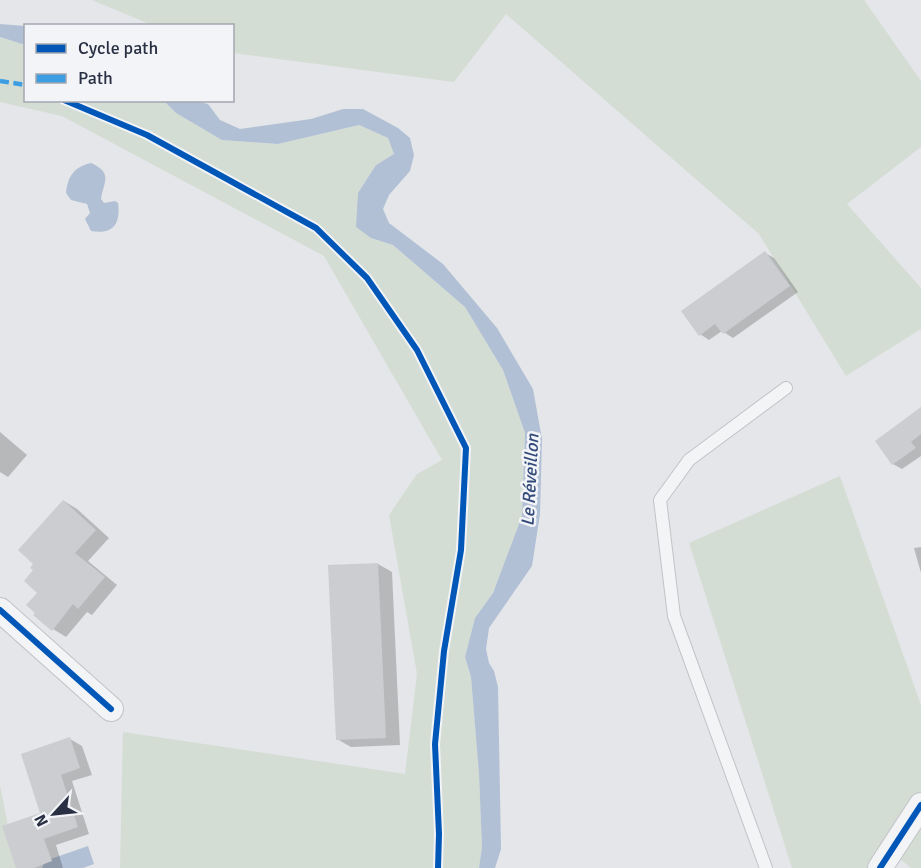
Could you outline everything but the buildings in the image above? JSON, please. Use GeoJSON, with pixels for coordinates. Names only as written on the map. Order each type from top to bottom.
{"type":"FeatureCollection","features":[{"type":"Feature","properties":{"kind":"street"},"geometry":{"type":"LineString","coordinates":[[0,610],[111,709]]}},
{"type":"Feature","properties":{"kind":"street"},"geometry":{"type":"LineString","coordinates":[[883,867],[921,805]]}},
{"type":"Feature","properties":{"kind":"lane"},"geometry":{"type":"LineString","coordinates":[[766,868],[674,616],[660,500],[688,460],[786,388]]}},
{"type":"Feature","properties":{"kind":"shaded area"},"geometry":{"type":"Polygon","coordinates":[[[92,0],[864,0],[921,81],[921,147],[847,204],[921,288],[921,329],[846,376],[759,234],[506,14],[454,82],[234,53],[234,24],[150,24],[92,0]]]}},
{"type":"Feature","properties":{"kind":"shaded area"},"geometry":{"type":"Polygon","coordinates":[[[0,37],[24,43],[24,102],[165,102],[176,113],[223,140],[278,144],[359,125],[388,138],[394,154],[376,165],[371,238],[393,245],[465,307],[503,370],[525,433],[522,516],[493,593],[475,618],[465,657],[471,677],[479,774],[482,847],[479,868],[120,868],[123,732],[405,774],[417,674],[389,515],[417,474],[442,460],[324,256],[62,116],[0,102],[0,37]]]}},
{"type":"Feature","properties":{"kind":"shaded area"},"geometry":{"type":"Polygon","coordinates":[[[840,476],[921,705],[921,868],[911,868],[899,858],[876,868],[792,868],[689,543],[840,476]]]}},
{"type":"Feature","properties":{"kind":"shaded area"},"geometry":{"type":"Polygon","coordinates":[[[0,785],[16,868],[0,868],[0,785]]]}},
{"type":"Feature","properties":{"kind":"water"},"geometry":{"type":"Polygon","coordinates":[[[0,24],[24,26],[24,43],[0,37],[0,24]]]}},
{"type":"Feature","properties":{"kind":"water","name":"Le Réveillon"},"geometry":{"type":"Polygon","coordinates":[[[165,102],[208,104],[220,120],[240,129],[311,119],[343,109],[363,109],[398,128],[410,138],[414,155],[410,171],[389,195],[383,209],[389,223],[443,264],[497,328],[533,389],[542,439],[540,514],[532,566],[489,628],[486,649],[498,687],[501,849],[495,868],[479,868],[482,847],[479,774],[471,677],[465,657],[475,618],[493,593],[522,516],[525,433],[503,370],[465,307],[393,245],[371,238],[356,227],[358,193],[376,165],[394,154],[388,138],[359,125],[278,144],[222,140],[176,113],[165,102]]]}},
{"type":"Feature","properties":{"kind":"water"},"geometry":{"type":"Polygon","coordinates":[[[91,163],[105,174],[101,199],[104,203],[115,201],[118,203],[119,210],[114,226],[99,232],[91,231],[85,219],[90,213],[87,204],[71,200],[66,193],[73,173],[80,167],[91,163]]]}},
{"type":"Feature","properties":{"kind":"water"},"geometry":{"type":"Polygon","coordinates":[[[88,846],[94,864],[83,868],[42,868],[45,861],[88,846]]]}},
{"type":"Feature","properties":{"kind":"marked path"},"geometry":{"type":"LineString","coordinates":[[0,81],[24,85]]}},
{"type":"Feature","properties":{"kind":"cycle path"},"geometry":{"type":"LineString","coordinates":[[69,102],[147,135],[316,228],[367,278],[417,350],[466,448],[461,550],[444,651],[435,744],[439,834],[438,868]]}},
{"type":"Feature","properties":{"kind":"cycle path"},"geometry":{"type":"LineString","coordinates":[[0,610],[111,709]]}},
{"type":"Feature","properties":{"kind":"cycle path"},"geometry":{"type":"LineString","coordinates":[[880,868],[921,805]]}}]}
